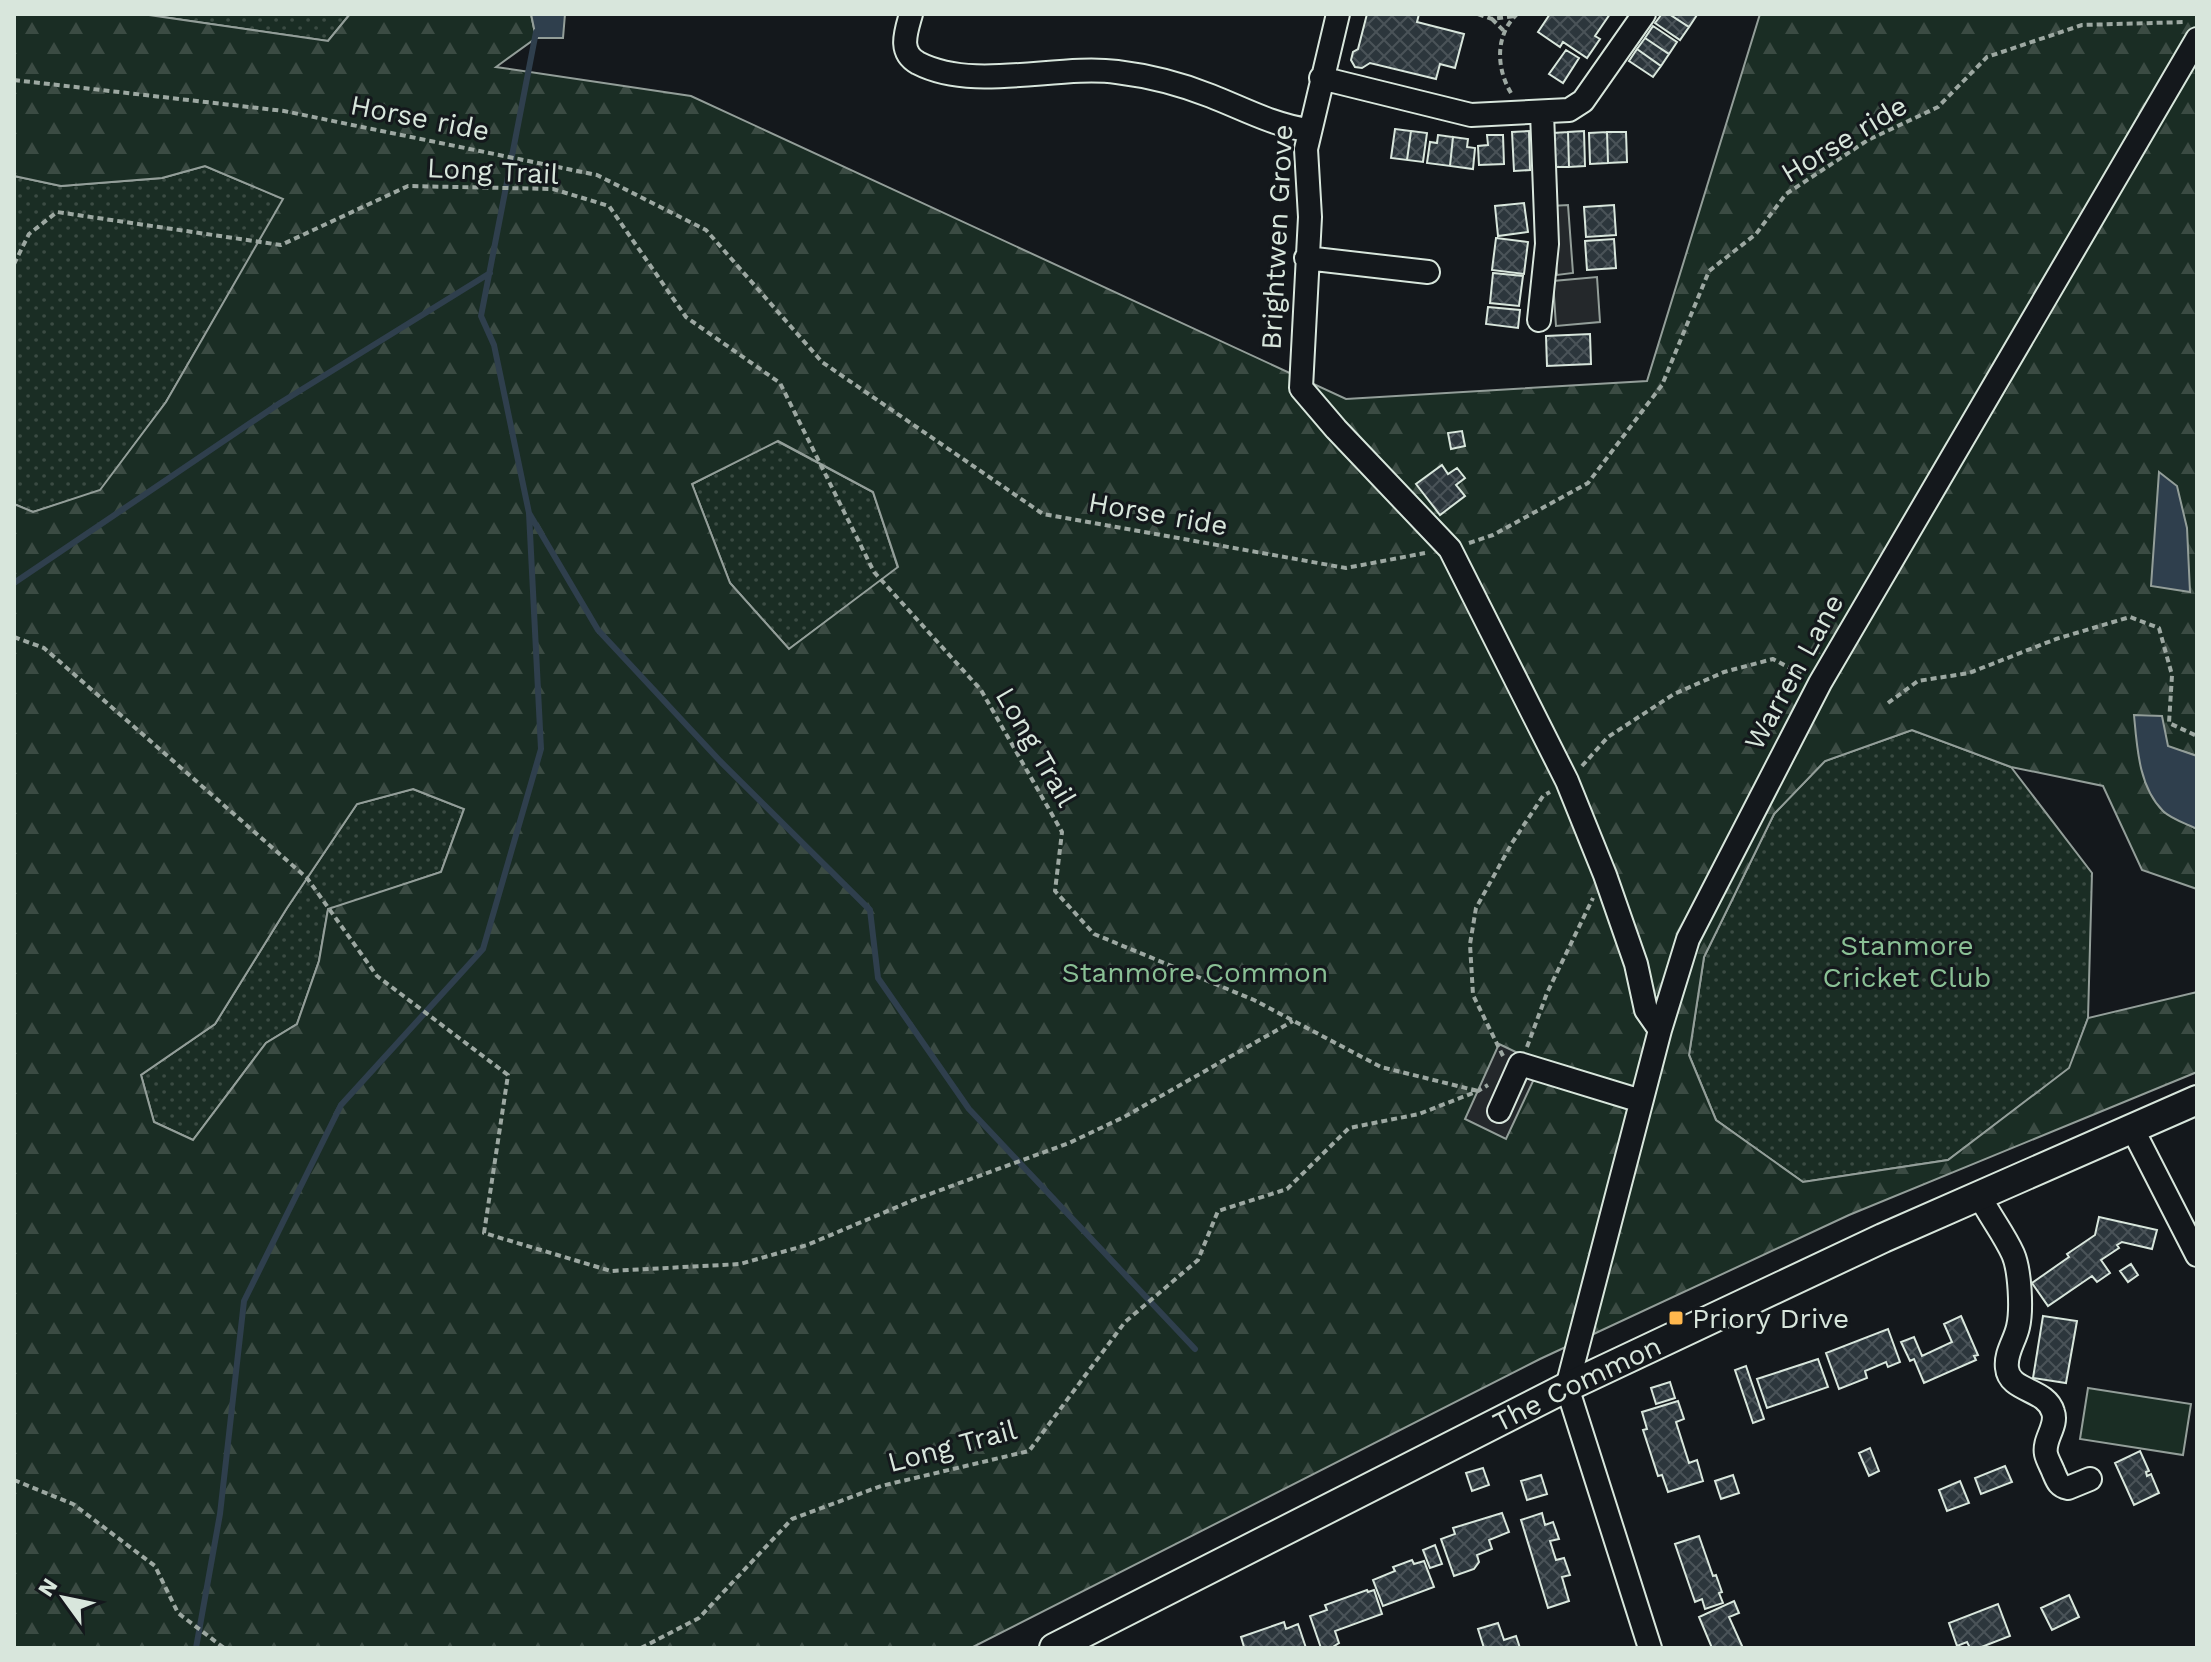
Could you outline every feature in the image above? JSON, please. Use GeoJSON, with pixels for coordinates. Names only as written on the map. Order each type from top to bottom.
{"type":"FeatureCollection","features":[{"type":"Feature","properties":{"kind":"main road","name":"The Common"},"geometry":{"type":"LineString","coordinates":[[1054,1648],[1567,1387],[1979,1195],[2197,1100]]}},
{"type":"Feature","properties":{"kind":"street"},"geometry":{"type":"LineString","coordinates":[[911,14],[904,44],[910,57],[921,64],[957,74],[984,76],[1087,69],[1145,76],[1190,88],[1260,119],[1308,130]]}},
{"type":"Feature","properties":{"kind":"street","name":"Brightwen Grove"},"geometry":{"type":"LineString","coordinates":[[1338,14],[1308,130],[1306,149],[1310,217],[1301,388],[1450,549]]}},
{"type":"Feature","properties":{"kind":"street"},"geometry":{"type":"LineString","coordinates":[[1321,78],[1471,115],[1569,110],[1580,105],[1644,14]]}},
{"type":"Feature","properties":{"kind":"street","name":"Warren Lane"},"geometry":{"type":"LineString","coordinates":[[1567,1387],[1660,1030],[1688,939],[1820,683],[2197,39]]}},
{"type":"Feature","properties":{"kind":"street"},"geometry":{"type":"LineString","coordinates":[[1539,320],[1547,244],[1542,113]]}},
{"type":"Feature","properties":{"kind":"street"},"geometry":{"type":"LineString","coordinates":[[1306,258],[1428,272]]}},
{"type":"Feature","properties":{"kind":"street"},"geometry":{"type":"LineString","coordinates":[[1450,549],[1567,781],[1636,964],[1646,1010],[1660,1030]]}},
{"type":"Feature","properties":{"kind":"street"},"geometry":{"type":"LineString","coordinates":[[1499,1111],[1520,1064],[1641,1101]]}},
{"type":"Feature","properties":{"kind":"street"},"geometry":{"type":"LineString","coordinates":[[2132,1128],[2197,1255]]}},
{"type":"Feature","properties":{"kind":"street"},"geometry":{"type":"LineString","coordinates":[[1979,1195],[2014,1256],[2020,1307],[2018,1329],[2008,1351],[2006,1367],[2009,1377],[2017,1385],[2041,1395],[2053,1409],[2055,1418],[2046,1455],[2058,1482],[2068,1488],[2090,1479]]}},
{"type":"Feature","properties":{"kind":"street"},"geometry":{"type":"LineString","coordinates":[[1567,1387],[1650,1648]]}},
{"type":"Feature","properties":{"kind":"path"},"geometry":{"type":"LineString","coordinates":[[1478,14],[1492,19],[1504,31]]}},
{"type":"Feature","properties":{"kind":"path"},"geometry":{"type":"LineString","coordinates":[[1492,19],[1516,15]]}},
{"type":"Feature","properties":{"kind":"path"},"geometry":{"type":"LineString","coordinates":[[1516,15],[1504,31],[1500,63],[1506,86],[1514,99],[1516,114]]}},
{"type":"Feature","properties":{"kind":"path","name":"Horse ride"},"geometry":{"type":"LineString","coordinates":[[14,80],[284,111],[597,175],[706,230],[822,362],[1043,514],[1346,568],[1450,549],[1493,535],[1588,483],[1662,385],[1709,271],[1756,234],[1786,194],[1868,140],[1938,107],[1987,57],[2082,25],[2197,22]]}},
{"type":"Feature","properties":{"kind":"path","name":"Long Trail"},"geometry":{"type":"LineString","coordinates":[[14,264],[29,234],[57,212],[281,245],[408,186],[553,189],[609,206],[686,317],[780,383],[874,572],[981,690],[1062,832],[1055,891],[1094,934],[1254,1000],[1381,1067],[1478,1091],[1419,1114],[1349,1128],[1287,1189],[1218,1211],[1198,1260],[1125,1322],[1029,1451],[881,1486],[792,1519],[699,1618],[641,1648]]}},
{"type":"Feature","properties":{"kind":"path"},"geometry":{"type":"LineString","coordinates":[[1888,703],[1918,681],[1969,673],[2056,639],[2130,617],[2159,628],[2172,675],[2169,723],[2197,736]]}},
{"type":"Feature","properties":{"kind":"path"},"geometry":{"type":"LineString","coordinates":[[14,637],[44,648],[235,813],[307,878],[377,976],[508,1075],[484,1233],[611,1271],[740,1264],[807,1245],[916,1199],[1069,1143],[1124,1117],[1293,1021]]}},
{"type":"Feature","properties":{"kind":"path"},"geometry":{"type":"LineString","coordinates":[[1520,1064],[1547,993],[1605,875]]}},
{"type":"Feature","properties":{"kind":"path"},"geometry":{"type":"LineString","coordinates":[[14,1480],[73,1504],[155,1566],[178,1613],[224,1648]]}},
{"type":"Feature","properties":{"kind":"green space","name":"Stanmore Common"},"geometry":{"type":"Polygon","coordinates":[[[14,14],[142,14],[328,41],[350,14],[531,14],[536,38],[496,67],[691,96],[1346,399],[1647,381],[1760,14],[2197,14],[2197,756],[2168,747],[2145,782],[2164,812],[2197,829],[2197,889],[2142,870],[2103,786],[2011,767],[1912,730],[1825,761],[1774,814],[1704,957],[1689,1055],[1716,1120],[1803,1182],[1948,1160],[2069,1068],[2088,1018],[2197,992],[2197,1072],[1849,1215],[1540,1359],[971,1648],[14,1648],[14,504],[33,512],[100,490],[166,402],[283,199],[205,166],[162,178],[61,186],[14,176],[14,14]],[[778,441],[692,484],[730,583],[789,649],[898,567],[873,492],[778,441]],[[413,789],[357,804],[287,908],[215,1024],[141,1075],[154,1122],[193,1140],[266,1043],[297,1024],[319,961],[328,909],[441,872],[464,809],[413,789]]]}},
{"type":"Feature","properties":{"kind":"green space"},"geometry":{"type":"Polygon","coordinates":[[[142,14],[350,14],[328,41],[142,14]]]}},
{"type":"Feature","properties":{"kind":"green space"},"geometry":{"type":"Polygon","coordinates":[[[205,166],[284,199],[166,402],[100,491],[33,512],[14,504],[14,176],[61,186],[162,178],[205,166]]]}},
{"type":"Feature","properties":{"kind":"green space"},"geometry":{"type":"Polygon","coordinates":[[[777,441],[873,492],[898,568],[789,649],[730,583],[692,484],[777,441]]]}},
{"type":"Feature","properties":{"kind":"green space","name":"Stanmore Cricket Club"},"geometry":{"type":"Polygon","coordinates":[[[1912,730],[2011,767],[2092,873],[2088,1018],[2070,1068],[1948,1160],[1803,1182],[1716,1120],[1689,1055],[1704,957],[1774,814],[1825,761],[1912,730]]]}},
{"type":"Feature","properties":{"kind":"green space"},"geometry":{"type":"Polygon","coordinates":[[[413,789],[464,809],[441,872],[328,910],[319,961],[297,1024],[266,1043],[193,1140],[154,1122],[141,1075],[215,1024],[287,908],[357,804],[413,789]]]}},
{"type":"Feature","properties":{"kind":"green space"},"geometry":{"type":"Polygon","coordinates":[[[2088,1388],[2191,1404],[2183,1455],[2080,1439],[2088,1388]]]}},
{"type":"Feature","properties":{"kind":"shaded area"},"geometry":{"type":"Polygon","coordinates":[[[1568,205],[1573,273],[1557,275],[1551,206],[1568,205]]]}},
{"type":"Feature","properties":{"kind":"shaded area"},"geometry":{"type":"Polygon","coordinates":[[[1597,277],[1600,322],[1556,326],[1553,281],[1597,277]]]}},
{"type":"Feature","properties":{"kind":"shaded area"},"geometry":{"type":"Polygon","coordinates":[[[1499,1044],[1541,1064],[1506,1139],[1465,1119],[1499,1044]]]}},
{"type":"Feature","properties":{"kind":"water"},"geometry":{"type":"Polygon","coordinates":[[[531,14],[565,14],[563,38],[536,38],[531,14]]]}},
{"type":"Feature","properties":{"kind":"water"},"geometry":{"type":"Polygon","coordinates":[[[2159,472],[2177,486],[2187,528],[2190,592],[2151,586],[2159,472]]]}},
{"type":"Feature","properties":{"kind":"water"},"geometry":{"type":"Polygon","coordinates":[[[2134,715],[2162,716],[2168,746],[2197,756],[2197,829],[2166,814],[2149,791],[2136,741],[2134,715]]]}},
{"type":"Feature","properties":{"kind":"building"},"geometry":{"type":"Polygon","coordinates":[[[1367,14],[1419,14],[1417,22],[1464,34],[1455,68],[1440,64],[1436,79],[1370,63],[1362,68],[1355,67],[1351,60],[1353,52],[1358,49],[1367,14]]]}},
{"type":"Feature","properties":{"kind":"building"},"geometry":{"type":"Polygon","coordinates":[[[1550,14],[1610,14],[1595,36],[1600,39],[1587,58],[1563,42],[1560,47],[1538,32],[1550,14]]]}},
{"type":"Feature","properties":{"kind":"building"},"geometry":{"type":"Polygon","coordinates":[[[1662,14],[1669,14],[1689,27],[1680,40],[1655,23],[1662,14]]]}},
{"type":"Feature","properties":{"kind":"building"},"geometry":{"type":"Polygon","coordinates":[[[1669,14],[1696,14],[1697,15],[1689,27],[1669,14]]]}},
{"type":"Feature","properties":{"kind":"building"},"geometry":{"type":"Polygon","coordinates":[[[1653,26],[1677,42],[1669,54],[1645,38],[1653,26]]]}},
{"type":"Feature","properties":{"kind":"building"},"geometry":{"type":"Polygon","coordinates":[[[1645,38],[1669,54],[1661,66],[1637,49],[1645,38]]]}},
{"type":"Feature","properties":{"kind":"building"},"geometry":{"type":"Polygon","coordinates":[[[1637,49],[1661,66],[1653,77],[1629,61],[1637,49]]]}},
{"type":"Feature","properties":{"kind":"building"},"geometry":{"type":"Polygon","coordinates":[[[1566,50],[1579,58],[1563,83],[1549,74],[1566,50]]]}},
{"type":"Feature","properties":{"kind":"building"},"geometry":{"type":"Polygon","coordinates":[[[1395,129],[1411,131],[1407,160],[1391,158],[1395,129]]]}},
{"type":"Feature","properties":{"kind":"building"},"geometry":{"type":"Polygon","coordinates":[[[1411,131],[1427,133],[1423,162],[1407,160],[1411,131]]]}},
{"type":"Feature","properties":{"kind":"building"},"geometry":{"type":"Polygon","coordinates":[[[1529,131],[1530,170],[1514,171],[1512,132],[1529,131]]]}},
{"type":"Feature","properties":{"kind":"building"},"geometry":{"type":"Polygon","coordinates":[[[1584,131],[1585,166],[1569,167],[1568,132],[1584,131]]]}},
{"type":"Feature","properties":{"kind":"building"},"geometry":{"type":"Polygon","coordinates":[[[1568,132],[1569,167],[1554,167],[1553,133],[1568,132]]]}},
{"type":"Feature","properties":{"kind":"building"},"geometry":{"type":"Polygon","coordinates":[[[1607,132],[1608,163],[1590,164],[1589,133],[1607,132]]]}},
{"type":"Feature","properties":{"kind":"building"},"geometry":{"type":"Polygon","coordinates":[[[1607,132],[1626,132],[1627,162],[1608,163],[1607,132]]]}},
{"type":"Feature","properties":{"kind":"building"},"geometry":{"type":"Polygon","coordinates":[[[1438,135],[1453,137],[1450,166],[1427,163],[1430,142],[1437,143],[1438,135]]]}},
{"type":"Feature","properties":{"kind":"building"},"geometry":{"type":"Polygon","coordinates":[[[1487,135],[1503,135],[1504,164],[1479,165],[1478,146],[1488,145],[1487,135]]]}},
{"type":"Feature","properties":{"kind":"building"},"geometry":{"type":"Polygon","coordinates":[[[1453,137],[1468,139],[1467,147],[1475,148],[1473,169],[1450,166],[1453,137]]]}},
{"type":"Feature","properties":{"kind":"building"},"geometry":{"type":"Polygon","coordinates":[[[1524,203],[1528,232],[1498,236],[1495,206],[1524,203]]]}},
{"type":"Feature","properties":{"kind":"building"},"geometry":{"type":"Polygon","coordinates":[[[1614,205],[1616,235],[1586,237],[1584,207],[1614,205]]]}},
{"type":"Feature","properties":{"kind":"building"},"geometry":{"type":"Polygon","coordinates":[[[1496,238],[1528,242],[1524,274],[1492,270],[1496,238]]]}},
{"type":"Feature","properties":{"kind":"building"},"geometry":{"type":"Polygon","coordinates":[[[1614,239],[1616,268],[1587,270],[1585,241],[1614,239]]]}},
{"type":"Feature","properties":{"kind":"building"},"geometry":{"type":"Polygon","coordinates":[[[1493,273],[1523,276],[1519,306],[1490,303],[1493,273]]]}},
{"type":"Feature","properties":{"kind":"building"},"geometry":{"type":"Polygon","coordinates":[[[1488,307],[1520,310],[1518,328],[1486,324],[1488,307]]]}},
{"type":"Feature","properties":{"kind":"building"},"geometry":{"type":"Polygon","coordinates":[[[1590,334],[1591,364],[1547,366],[1546,336],[1590,334]]]}},
{"type":"Feature","properties":{"kind":"building"},"geometry":{"type":"Polygon","coordinates":[[[1462,431],[1465,446],[1451,449],[1448,433],[1462,431]]]}},
{"type":"Feature","properties":{"kind":"building"},"geometry":{"type":"Polygon","coordinates":[[[1442,465],[1448,474],[1457,468],[1465,478],[1456,485],[1465,496],[1440,515],[1416,484],[1442,465]]]}},
{"type":"Feature","properties":{"kind":"building"},"geometry":{"type":"Polygon","coordinates":[[[2099,1217],[2157,1230],[2152,1249],[2122,1242],[2117,1245],[2119,1248],[2101,1260],[2110,1273],[2097,1282],[2092,1276],[2048,1306],[2032,1283],[2095,1235],[2099,1217]]]}},
{"type":"Feature","properties":{"kind":"building"},"geometry":{"type":"Polygon","coordinates":[[[2131,1264],[2138,1275],[2128,1282],[2120,1271],[2131,1264]]]}},
{"type":"Feature","properties":{"kind":"building"},"geometry":{"type":"Polygon","coordinates":[[[1961,1316],[1978,1355],[1974,1356],[1976,1360],[1924,1383],[1914,1359],[1910,1361],[1901,1342],[1914,1337],[1922,1356],[1952,1342],[1944,1324],[1961,1316]]]}},
{"type":"Feature","properties":{"kind":"building"},"geometry":{"type":"Polygon","coordinates":[[[2043,1316],[2077,1321],[2066,1383],[2033,1378],[2043,1316]]]}},
{"type":"Feature","properties":{"kind":"building"},"geometry":{"type":"Polygon","coordinates":[[[1888,1329],[1900,1362],[1888,1367],[1886,1362],[1865,1371],[1867,1378],[1839,1389],[1826,1353],[1888,1329]]]}},
{"type":"Feature","properties":{"kind":"building"},"geometry":{"type":"Polygon","coordinates":[[[1818,1359],[1828,1387],[1767,1408],[1757,1379],[1818,1359]]]}},
{"type":"Feature","properties":{"kind":"building"},"geometry":{"type":"Polygon","coordinates":[[[1746,1366],[1764,1419],[1753,1423],[1735,1370],[1746,1366]]]}},
{"type":"Feature","properties":{"kind":"building"},"geometry":{"type":"Polygon","coordinates":[[[1670,1382],[1675,1398],[1656,1404],[1651,1388],[1670,1382]]]}},
{"type":"Feature","properties":{"kind":"building"},"geometry":{"type":"Polygon","coordinates":[[[1678,1401],[1684,1419],[1676,1422],[1689,1463],[1697,1460],[1703,1481],[1668,1492],[1662,1475],[1658,1476],[1643,1430],[1647,1429],[1642,1412],[1678,1401]]]}},
{"type":"Feature","properties":{"kind":"building"},"geometry":{"type":"Polygon","coordinates":[[[1870,1448],[1879,1471],[1869,1476],[1859,1453],[1870,1448]]]}},
{"type":"Feature","properties":{"kind":"building"},"geometry":{"type":"Polygon","coordinates":[[[2140,1451],[2149,1471],[2146,1472],[2147,1476],[2151,1474],[2159,1493],[2134,1505],[2115,1463],[2140,1451]]]}},
{"type":"Feature","properties":{"kind":"building"},"geometry":{"type":"Polygon","coordinates":[[[2005,1466],[2012,1482],[1981,1494],[1975,1478],[2005,1466]]]}},
{"type":"Feature","properties":{"kind":"building"},"geometry":{"type":"Polygon","coordinates":[[[1483,1468],[1489,1485],[1472,1491],[1466,1473],[1483,1468]]]}},
{"type":"Feature","properties":{"kind":"building"},"geometry":{"type":"Polygon","coordinates":[[[1541,1475],[1547,1494],[1527,1500],[1521,1481],[1541,1475]]]}},
{"type":"Feature","properties":{"kind":"building"},"geometry":{"type":"Polygon","coordinates":[[[1733,1475],[1739,1493],[1721,1499],[1715,1481],[1733,1475]]]}},
{"type":"Feature","properties":{"kind":"building"},"geometry":{"type":"Polygon","coordinates":[[[1960,1481],[1969,1503],[1947,1511],[1939,1490],[1960,1481]]]}},
{"type":"Feature","properties":{"kind":"building"},"geometry":{"type":"Polygon","coordinates":[[[1502,1513],[1509,1532],[1489,1540],[1492,1549],[1477,1555],[1479,1562],[1474,1569],[1454,1576],[1441,1539],[1455,1534],[1453,1528],[1502,1513]]]}},
{"type":"Feature","properties":{"kind":"building"},"geometry":{"type":"Polygon","coordinates":[[[1542,1513],[1545,1525],[1553,1522],[1559,1539],[1550,1541],[1556,1560],[1564,1558],[1570,1575],[1562,1577],[1569,1601],[1548,1608],[1521,1520],[1542,1513]]]}},
{"type":"Feature","properties":{"kind":"building"},"geometry":{"type":"Polygon","coordinates":[[[1699,1536],[1713,1576],[1716,1575],[1723,1603],[1705,1609],[1702,1599],[1695,1602],[1675,1544],[1699,1536]]]}},
{"type":"Feature","properties":{"kind":"building"},"geometry":{"type":"Polygon","coordinates":[[[1435,1545],[1442,1564],[1430,1568],[1423,1550],[1435,1545]]]}},
{"type":"Feature","properties":{"kind":"building"},"geometry":{"type":"Polygon","coordinates":[[[1412,1560],[1414,1564],[1424,1561],[1434,1587],[1383,1606],[1373,1580],[1395,1571],[1393,1567],[1412,1560]]]}},
{"type":"Feature","properties":{"kind":"building"},"geometry":{"type":"Polygon","coordinates":[[[1374,1590],[1382,1614],[1335,1631],[1339,1643],[1331,1648],[1321,1648],[1310,1616],[1327,1610],[1325,1605],[1374,1590]]]}},
{"type":"Feature","properties":{"kind":"building"},"geometry":{"type":"Polygon","coordinates":[[[2069,1595],[2079,1617],[2052,1630],[2041,1608],[2069,1595]]]}},
{"type":"Feature","properties":{"kind":"building"},"geometry":{"type":"Polygon","coordinates":[[[1734,1601],[1739,1613],[1729,1617],[1743,1648],[1712,1648],[1699,1617],[1734,1601]]]}},
{"type":"Feature","properties":{"kind":"building"},"geometry":{"type":"Polygon","coordinates":[[[1998,1604],[2010,1636],[1979,1648],[1970,1648],[1967,1642],[1957,1646],[1949,1623],[1998,1604]]]}},
{"type":"Feature","properties":{"kind":"building"},"geometry":{"type":"Polygon","coordinates":[[[1284,1622],[1286,1629],[1298,1624],[1306,1648],[1240,1648],[1244,1647],[1241,1637],[1284,1622]]]}},
{"type":"Feature","properties":{"kind":"building"},"geometry":{"type":"Polygon","coordinates":[[[1498,1623],[1504,1640],[1516,1636],[1520,1648],[1484,1648],[1478,1629],[1498,1623]]]}},
{"type":"Feature","properties":{"kind":"waterway"},"geometry":{"type":"LineString","coordinates":[[536,32],[481,316],[494,345],[529,513],[598,630],[720,761],[870,910],[878,978],[969,1109],[1195,1349]]}},
{"type":"Feature","properties":{"kind":"waterway"},"geometry":{"type":"LineString","coordinates":[[14,583],[280,403],[490,273]]}},
{"type":"Feature","properties":{"kind":"waterway"},"geometry":{"type":"LineString","coordinates":[[196,1648],[220,1514],[244,1301],[341,1105],[483,949],[541,749],[529,513]]}},
{"type":"Feature","properties":{"kind":"place","name":"Priory Drive"},"geometry":{"type":"Point","coordinates":[1676,1318]}}]}
